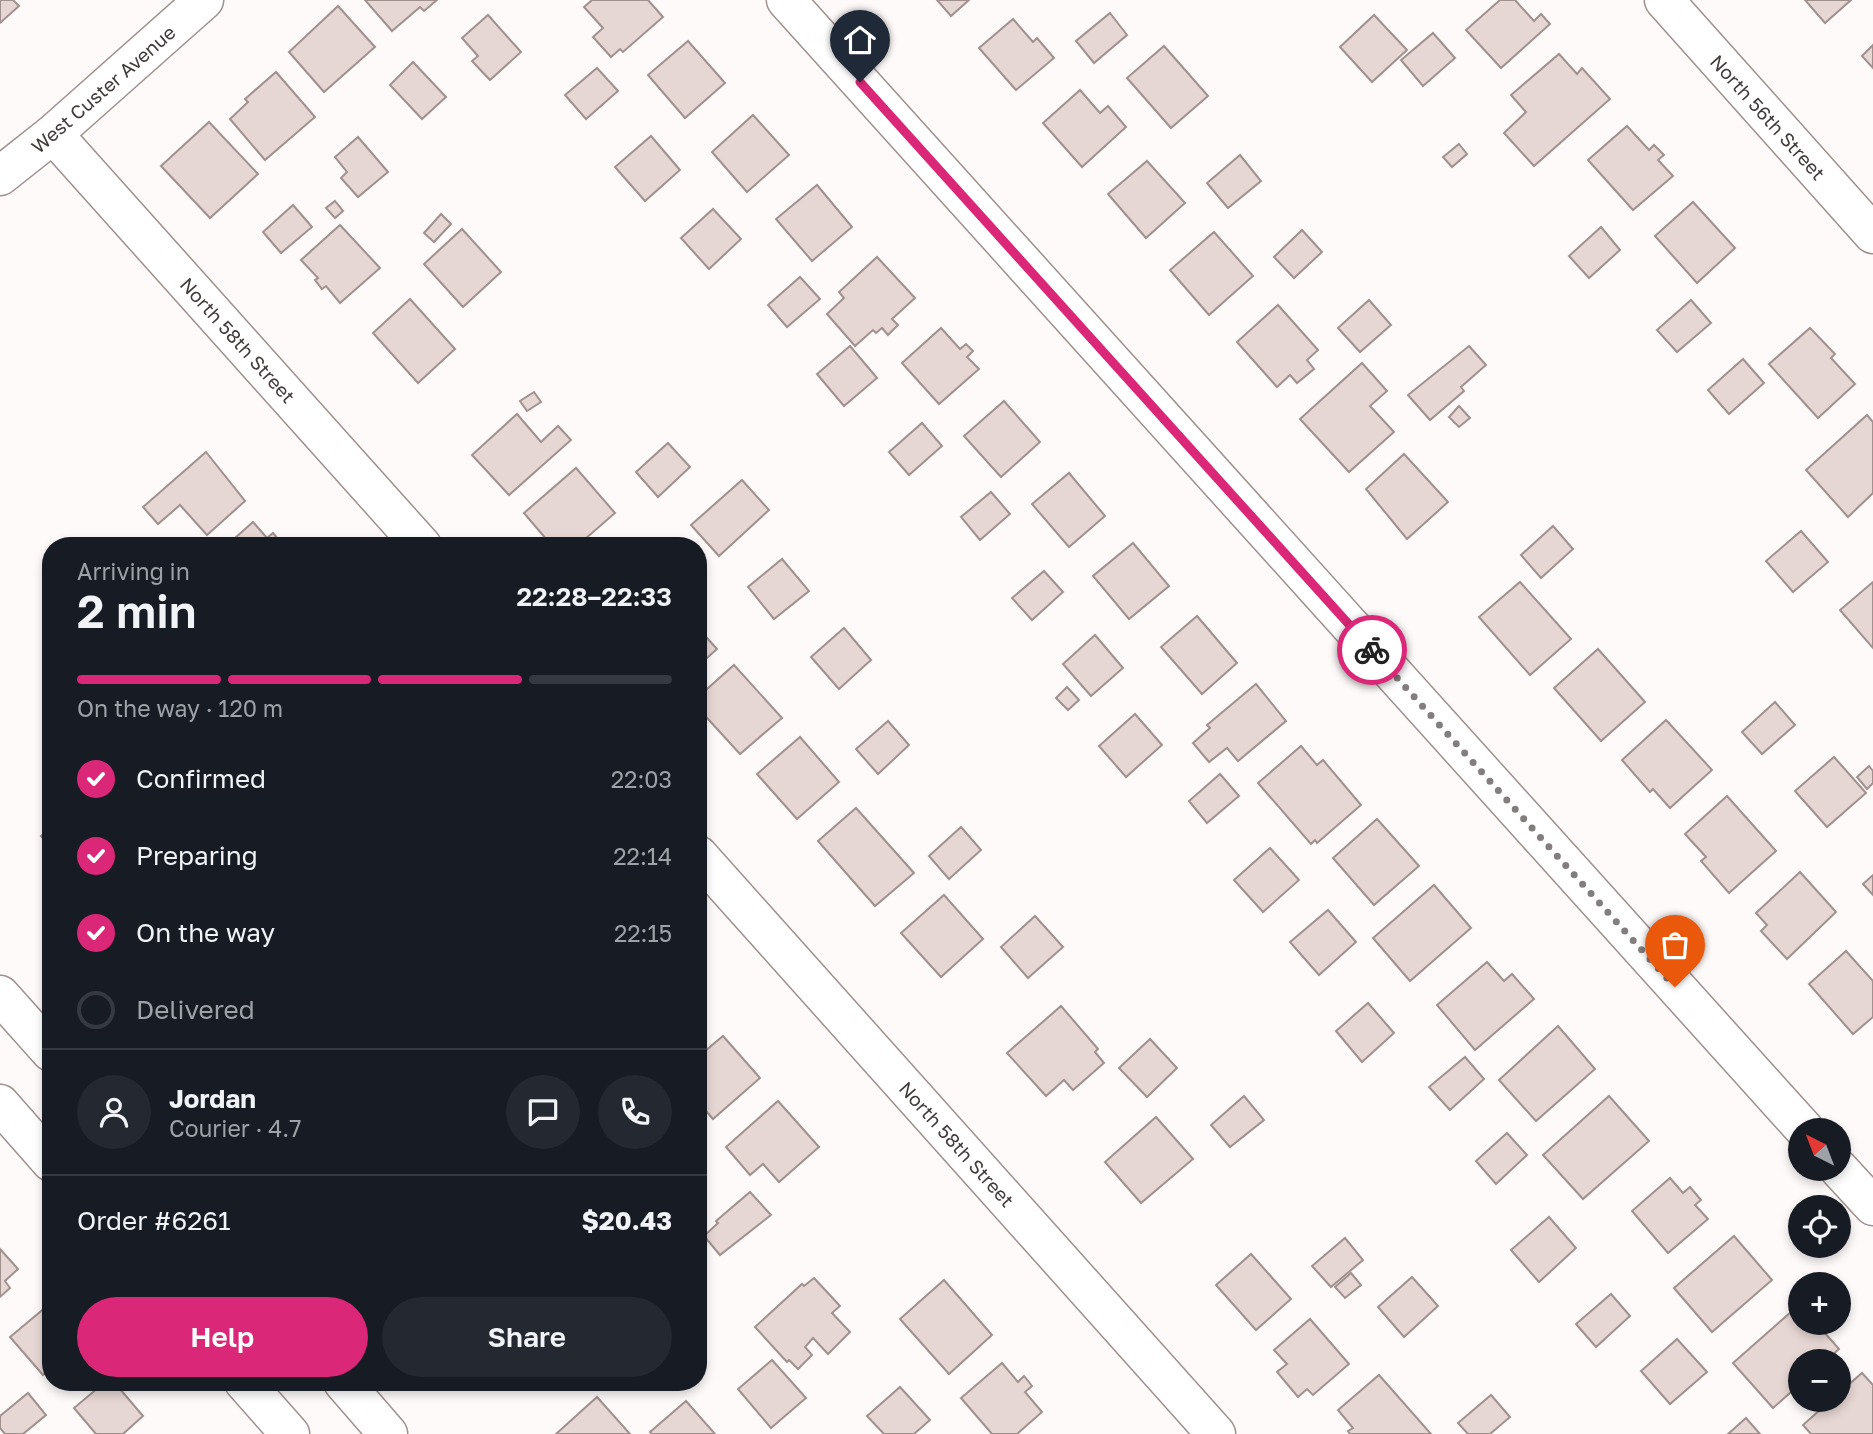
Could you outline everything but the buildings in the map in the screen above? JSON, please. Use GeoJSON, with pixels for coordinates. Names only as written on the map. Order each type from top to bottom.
{"type":"FeatureCollection","features":[{"type":"Feature","properties":{"kind":"street","name":"West Custer Avenue"},"geometry":{"type":"LineString","coordinates":[[0,176],[53,134],[204,0]]}},
{"type":"Feature","properties":{"kind":"street"},"geometry":{"type":"LineString","coordinates":[[786,0],[1794,1118]]}},
{"type":"Feature","properties":{"kind":"street","name":"North 56th Street"},"geometry":{"type":"LineString","coordinates":[[1664,0],[1873,234]]}},
{"type":"Feature","properties":{"kind":"street","name":"North 58th Street"},"geometry":{"type":"LineString","coordinates":[[53,134],[414,537]]}},
{"type":"Feature","properties":{"kind":"street","name":"North 58th Street"},"geometry":{"type":"LineString","coordinates":[[707,865],[1216,1434]]}},
{"type":"Feature","properties":{"kind":"street"},"geometry":{"type":"LineString","coordinates":[[0,995],[42,1042]]}},
{"type":"Feature","properties":{"kind":"street"},"geometry":{"type":"LineString","coordinates":[[0,1104],[42,1152]]}},
{"type":"Feature","properties":{"kind":"street"},"geometry":{"type":"LineString","coordinates":[[1850,1181],[1873,1206]]}},
{"type":"Feature","properties":{"kind":"street"},"geometry":{"type":"LineString","coordinates":[[252,1391],[290,1434]]}},
{"type":"Feature","properties":{"kind":"street"},"geometry":{"type":"LineString","coordinates":[[351,1391],[388,1434]]}},
{"type":"Feature","properties":{"kind":"way so far"},"geometry":{"type":"LineString","coordinates":[[1372,650],[1675,987]]}},
{"type":"Feature","properties":{"kind":"route"},"geometry":{"type":"LineString","coordinates":[[860,82],[1372,650]]}}]}
